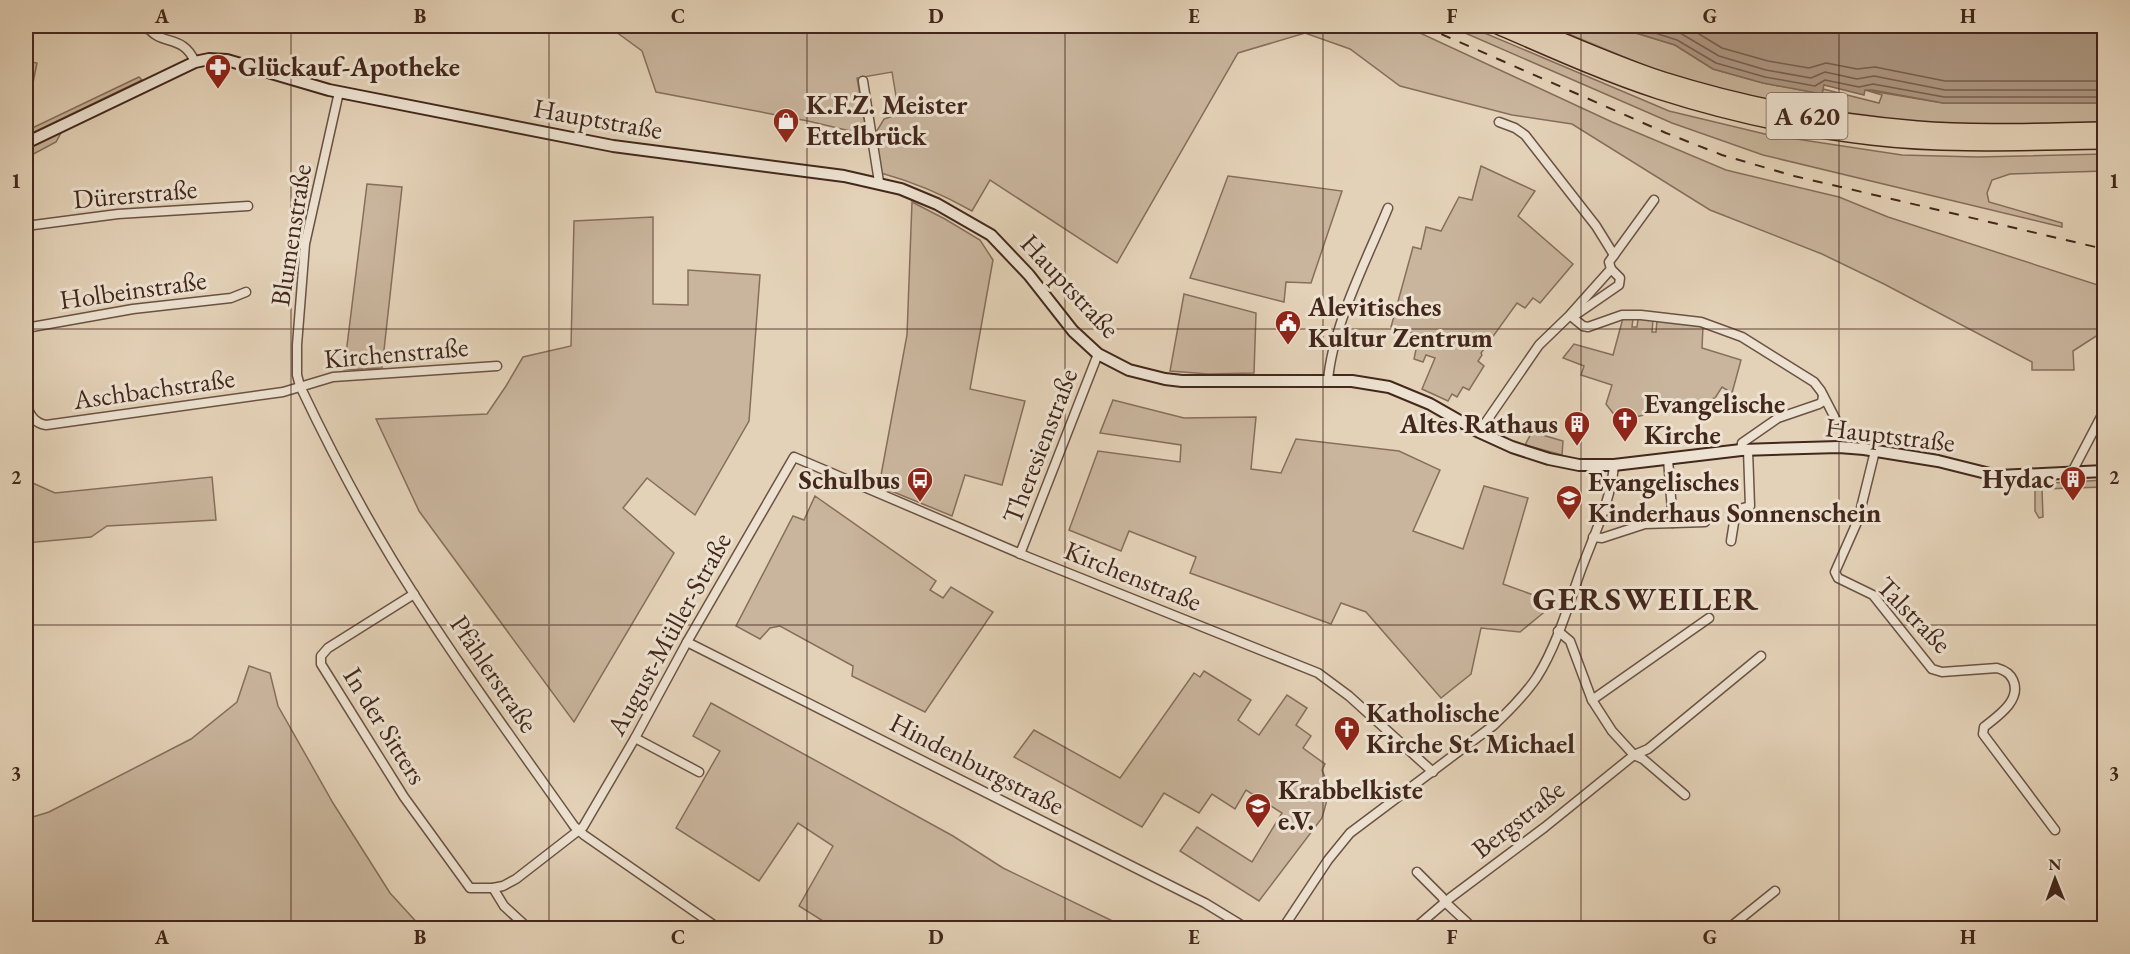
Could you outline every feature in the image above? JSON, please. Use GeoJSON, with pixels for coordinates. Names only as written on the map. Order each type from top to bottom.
{"type":"FeatureCollection","features":[{"type":"Feature","properties":{"kind":"highway","name":"A 620"},"geometry":{"type":"LineString","coordinates":[[1498,26],[1659,91],[1769,120],[1862,136],[1923,141],[2028,143],[2104,141]]}},
{"type":"Feature","properties":{"kind":"highway","name":"A 620"},"geometry":{"type":"LineString","coordinates":[[1527,26],[1600,57],[1661,79],[1717,96],[1800,114],[1920,130],[2104,130]]}},
{"type":"Feature","properties":{"kind":"main road","name":"Hauptstraße"},"geometry":{"type":"LineString","coordinates":[[26,143],[195,62],[209,58],[227,60],[339,92],[613,146],[843,176],[879,182],[901,189],[937,204],[991,235],[1029,275],[1073,331],[1098,354],[1129,370],[1165,379],[1182,381],[1352,381],[1389,387],[1430,404],[1479,432],[1512,447],[1548,459],[1579,465],[1614,465],[1745,450],[1839,447],[1947,463],[1998,476],[2104,471]]}},
{"type":"Feature","properties":{"kind":"street"},"geometry":{"type":"LineString","coordinates":[[126,26],[148,28],[154,34],[188,49],[195,62]]}},
{"type":"Feature","properties":{"kind":"street"},"geometry":{"type":"LineString","coordinates":[[863,81],[879,182]]}},
{"type":"Feature","properties":{"kind":"street","name":"Blumenstraße"},"geometry":{"type":"LineString","coordinates":[[300,386],[297,375],[297,345],[305,244],[339,92]]}},
{"type":"Feature","properties":{"kind":"street"},"geometry":{"type":"LineString","coordinates":[[1499,122],[1525,135],[1596,226],[1614,255]]}},
{"type":"Feature","properties":{"kind":"street"},"geometry":{"type":"LineString","coordinates":[[1479,432],[1539,345],[1571,317],[1619,285],[1620,278],[1611,269],[1609,262],[1654,200]]}},
{"type":"Feature","properties":{"kind":"street","name":"Dürerstraße"},"geometry":{"type":"LineString","coordinates":[[26,226],[118,214],[248,206]]}},
{"type":"Feature","properties":{"kind":"street"},"geometry":{"type":"LineString","coordinates":[[1328,381],[1335,342],[1388,208]]}},
{"type":"Feature","properties":{"kind":"street"},"geometry":{"type":"LineString","coordinates":[[1571,317],[1611,269]]}},
{"type":"Feature","properties":{"kind":"street","name":"Holbeinstraße"},"geometry":{"type":"LineString","coordinates":[[26,328],[133,309],[231,298],[246,292]]}},
{"type":"Feature","properties":{"kind":"street"},"geometry":{"type":"LineString","coordinates":[[1571,317],[1588,327],[1622,315],[1659,317],[1701,322],[1742,337],[1814,382],[1836,420]]}},
{"type":"Feature","properties":{"kind":"street","name":"Theresienstraße"},"geometry":{"type":"LineString","coordinates":[[1020,554],[1098,354]]}},
{"type":"Feature","properties":{"kind":"street","name":"Kirchenstraße"},"geometry":{"type":"LineString","coordinates":[[300,386],[333,377],[497,366]]}},
{"type":"Feature","properties":{"kind":"street","name":"Aschbachstraße"},"geometry":{"type":"LineString","coordinates":[[26,401],[30,415],[40,424],[46,425],[283,392],[300,386]]}},
{"type":"Feature","properties":{"kind":"street","name":"Pfählerstraße"},"geometry":{"type":"LineString","coordinates":[[300,386],[355,496],[414,594],[475,686],[579,831],[718,928]]}},
{"type":"Feature","properties":{"kind":"street"},"geometry":{"type":"LineString","coordinates":[[1731,541],[1736,510],[1750,506],[1745,450],[1742,444],[1772,422],[1822,402],[1823,396]]}},
{"type":"Feature","properties":{"kind":"street"},"geometry":{"type":"LineString","coordinates":[[2072,471],[2104,411]]}},
{"type":"Feature","properties":{"kind":"street","name":"Talstraße"},"geometry":{"type":"LineString","coordinates":[[1875,451],[1858,520],[1835,572],[1838,578],[1873,595],[1932,669],[1942,672],[1997,668],[2011,676],[2014,690],[2012,700],[1984,727],[1983,734],[2055,830]]}},
{"type":"Feature","properties":{"kind":"street","name":"Kirchenstraße"},"geometry":{"type":"LineString","coordinates":[[794,457],[1020,554],[1317,673],[1349,696],[1433,772]]}},
{"type":"Feature","properties":{"kind":"street","name":"August-Müller-Straße"},"geometry":{"type":"LineString","coordinates":[[579,831],[635,738],[687,642],[794,457]]}},
{"type":"Feature","properties":{"kind":"street"},"geometry":{"type":"LineString","coordinates":[[1668,459],[1673,522]]}},
{"type":"Feature","properties":{"kind":"street"},"geometry":{"type":"LineString","coordinates":[[1283,928],[1340,844],[1350,833],[1494,725],[1516,703],[1536,677],[1558,631],[1593,537],[1612,480],[1614,465]]}},
{"type":"Feature","properties":{"kind":"street"},"geometry":{"type":"LineString","coordinates":[[1593,537],[1602,538],[1645,524],[1705,522]]}},
{"type":"Feature","properties":{"kind":"street","name":"In der Sitters"},"geometry":{"type":"LineString","coordinates":[[414,594],[328,648],[321,656],[321,664],[404,797],[464,882],[470,888],[493,888]]}},
{"type":"Feature","properties":{"kind":"street"},"geometry":{"type":"LineString","coordinates":[[1592,700],[1709,618]]}},
{"type":"Feature","properties":{"kind":"street"},"geometry":{"type":"LineString","coordinates":[[1558,631],[1570,641],[1592,700],[1612,732],[1634,755],[1643,759],[1685,795]]}},
{"type":"Feature","properties":{"kind":"street","name":"Hindenburgstraße"},"geometry":{"type":"LineString","coordinates":[[687,642],[1205,903],[1246,928]]}},
{"type":"Feature","properties":{"kind":"street","name":"Bergstraße"},"geometry":{"type":"LineString","coordinates":[[1415,928],[1445,902],[1634,755],[1648,749],[1761,656]]}},
{"type":"Feature","properties":{"kind":"street"},"geometry":{"type":"LineString","coordinates":[[635,738],[699,772]]}},
{"type":"Feature","properties":{"kind":"street"},"geometry":{"type":"LineString","coordinates":[[528,928],[504,906],[493,888],[516,879],[579,831]]}},
{"type":"Feature","properties":{"kind":"street"},"geometry":{"type":"LineString","coordinates":[[1417,872],[1473,928]]}},
{"type":"Feature","properties":{"kind":"street"},"geometry":{"type":"LineString","coordinates":[[1729,928],[1775,891]]}},
{"type":"Feature","properties":{"kind":"shaded area"},"geometry":{"type":"Polygon","coordinates":[[[608,26],[1405,26],[1612,122],[1726,170],[1839,197],[1888,217],[2104,287],[2104,331],[2073,351],[2074,370],[2032,370],[2032,362],[1884,284],[1822,254],[1710,210],[1572,124],[1512,115],[1400,86],[1350,49],[1305,33],[1238,53],[1117,263],[990,180],[972,211],[928,189],[881,173],[875,134],[884,119],[899,114],[892,72],[857,78],[867,135],[808,121],[656,92],[642,51],[608,26]]]}},
{"type":"Feature","properties":{"kind":"shaded area"},"geometry":{"type":"Polygon","coordinates":[[[1449,26],[1468,26],[1669,111],[1769,135],[1902,155],[1977,157],[2104,154],[2104,171],[2010,174],[1992,180],[1987,193],[1989,202],[2062,223],[2062,227],[1763,155],[1672,123],[1449,26]]]}},
{"type":"Feature","properties":{"kind":"shaded area"},"geometry":{"type":"Polygon","coordinates":[[[1549,26],[1613,26],[1675,45],[1713,69],[1763,83],[1822,94],[1823,89],[1879,103],[1882,95],[1865,90],[1943,103],[2104,103],[2104,122],[1972,127],[1876,123],[1781,107],[1675,78],[1549,26]]]}},
{"type":"Feature","properties":{"kind":"shaded area"},"geometry":{"type":"Polygon","coordinates":[[[26,61],[37,63],[26,117],[26,61]]]}},
{"type":"Feature","properties":{"kind":"shaded area"},"geometry":{"type":"Polygon","coordinates":[[[139,77],[142,80],[26,136],[26,131],[139,77]]]}},
{"type":"Feature","properties":{"kind":"shaded area"},"geometry":{"type":"Polygon","coordinates":[[[62,131],[56,142],[26,158],[26,149],[62,131]]]}},
{"type":"Feature","properties":{"kind":"shaded area"},"geometry":{"type":"Polygon","coordinates":[[[1481,166],[1535,191],[1518,216],[1573,264],[1540,303],[1533,298],[1525,308],[1517,303],[1481,353],[1478,361],[1484,366],[1469,390],[1463,387],[1457,397],[1452,394],[1448,401],[1422,389],[1435,358],[1426,355],[1423,362],[1414,359],[1419,335],[1391,327],[1413,247],[1421,249],[1426,227],[1441,231],[1459,197],[1472,200],[1481,166]]]}},
{"type":"Feature","properties":{"kind":"shaded area"},"geometry":{"type":"Polygon","coordinates":[[[1228,176],[1342,191],[1311,283],[1286,282],[1284,302],[1190,278],[1228,176]]]}},
{"type":"Feature","properties":{"kind":"shaded area"},"geometry":{"type":"Polygon","coordinates":[[[367,184],[402,187],[382,368],[344,370],[367,184]]]}},
{"type":"Feature","properties":{"kind":"shaded area"},"geometry":{"type":"Polygon","coordinates":[[[912,202],[980,240],[993,260],[970,389],[1025,401],[1002,485],[965,475],[952,516],[879,486],[907,335],[912,202]]]}},
{"type":"Feature","properties":{"kind":"shaded area"},"geometry":{"type":"Polygon","coordinates":[[[653,217],[653,304],[688,305],[688,270],[760,275],[749,421],[695,515],[647,478],[623,508],[674,553],[574,722],[419,511],[376,419],[487,414],[523,357],[571,346],[574,221],[653,217]]]}},
{"type":"Feature","properties":{"kind":"shaded area"},"geometry":{"type":"Polygon","coordinates":[[[1184,294],[1256,313],[1254,373],[1208,374],[1170,371],[1184,294]]]}},
{"type":"Feature","properties":{"kind":"shaded area"},"geometry":{"type":"Polygon","coordinates":[[[1623,318],[1633,318],[1632,327],[1637,327],[1638,319],[1653,320],[1652,332],[1656,332],[1657,320],[1703,326],[1702,348],[1741,360],[1732,393],[1722,387],[1715,398],[1619,421],[1606,404],[1612,385],[1581,375],[1584,366],[1563,358],[1574,344],[1613,355],[1623,318]]]}},
{"type":"Feature","properties":{"kind":"shaded area"},"geometry":{"type":"Polygon","coordinates":[[[1113,400],[1184,418],[1256,417],[1251,469],[1281,473],[1296,439],[1399,451],[1440,470],[1413,531],[1463,549],[1484,486],[1528,498],[1503,584],[1539,597],[1536,604],[1548,609],[1520,632],[1481,628],[1471,674],[1441,698],[1366,612],[1341,603],[1331,624],[1190,573],[1196,557],[1129,531],[1121,551],[1069,530],[1098,451],[1180,462],[1181,445],[1100,433],[1113,400]]]}},
{"type":"Feature","properties":{"kind":"shaded area"},"geometry":{"type":"Polygon","coordinates":[[[1532,432],[1563,441],[1562,455],[1525,445],[1532,432]]]}},
{"type":"Feature","properties":{"kind":"shaded area"},"geometry":{"type":"Polygon","coordinates":[[[212,477],[216,520],[107,526],[91,537],[26,543],[26,480],[55,493],[212,477]]]}},
{"type":"Feature","properties":{"kind":"shaded area"},"geometry":{"type":"Polygon","coordinates":[[[2104,480],[2104,487],[2042,489],[2043,517],[2039,518],[2035,511],[2035,484],[2104,480]]]}},
{"type":"Feature","properties":{"kind":"shaded area"},"geometry":{"type":"Polygon","coordinates":[[[815,496],[936,581],[930,590],[943,598],[951,587],[993,612],[925,712],[852,676],[853,666],[780,626],[770,628],[760,639],[736,626],[793,516],[804,520],[815,496]]]}},
{"type":"Feature","properties":{"kind":"shaded area"},"geometry":{"type":"Polygon","coordinates":[[[249,666],[270,673],[278,706],[333,803],[390,893],[422,928],[26,928],[26,819],[49,812],[191,739],[237,702],[249,666]]]}},
{"type":"Feature","properties":{"kind":"shaded area"},"geometry":{"type":"Polygon","coordinates":[[[1204,671],[1251,700],[1238,720],[1259,735],[1287,695],[1307,708],[1296,725],[1311,736],[1303,748],[1325,764],[1322,770],[1330,789],[1322,818],[1259,901],[1180,851],[1197,827],[1252,862],[1282,813],[1246,790],[1235,809],[1212,794],[1199,813],[1164,793],[1142,827],[1014,757],[1034,730],[1120,778],[1194,673],[1200,677],[1204,671]]]}},
{"type":"Feature","properties":{"kind":"shaded area"},"geometry":{"type":"Polygon","coordinates":[[[711,703],[953,836],[1003,868],[1127,928],[834,928],[799,906],[833,846],[798,823],[759,881],[676,828],[720,751],[693,736],[711,703]]]}},
{"type":"Feature","properties":{"kind":"water"},"geometry":{"type":"Polygon","coordinates":[[[1613,26],[2104,26],[2104,103],[1943,103],[1872,90],[1865,90],[1864,95],[1824,85],[1822,94],[1763,83],[1713,69],[1675,45],[1613,26]]]}},
{"type":"Feature","properties":{"kind":"railway"},"geometry":{"type":"LineString","coordinates":[[1423,26],[1666,133],[1722,155],[1794,176],[2104,249]]}},
{"type":"Feature","properties":{"kind":"place","name":"Glückauf-Apotheke"},"geometry":{"type":"Point","coordinates":[218,90]}},
{"type":"Feature","properties":{"kind":"place","name":"K.F.Z. Meister Ettelbrück"},"geometry":{"type":"Point","coordinates":[786,144]}},
{"type":"Feature","properties":{"kind":"place","name":"Alevitisches Kultur Zentrum"},"geometry":{"type":"Point","coordinates":[1288,346]}},
{"type":"Feature","properties":{"kind":"place","name":"Evangelische Kirche"},"geometry":{"type":"Point","coordinates":[1625,443]}},
{"type":"Feature","properties":{"kind":"place","name":"Altes Rathaus"},"geometry":{"type":"Point","coordinates":[1577,447]}},
{"type":"Feature","properties":{"kind":"place","name":"Hydac"},"geometry":{"type":"Point","coordinates":[2073,502]}},
{"type":"Feature","properties":{"kind":"place","name":"Schulbus"},"geometry":{"type":"Point","coordinates":[920,503]}},
{"type":"Feature","properties":{"kind":"place","name":"Evangelisches Kinderhaus Sonnenschein"},"geometry":{"type":"Point","coordinates":[1569,521]}},
{"type":"Feature","properties":{"kind":"place","name":"Katholische Kirche St. Michael"},"geometry":{"type":"Point","coordinates":[1347,752]}},
{"type":"Feature","properties":{"kind":"place","name":"Krabbelkiste e.V."},"geometry":{"type":"Point","coordinates":[1258,829]}},
{"type":"Feature","properties":{"kind":"district","name":"GERSWEILER"},"geometry":{"type":"Point","coordinates":[1646,598]}}]}
